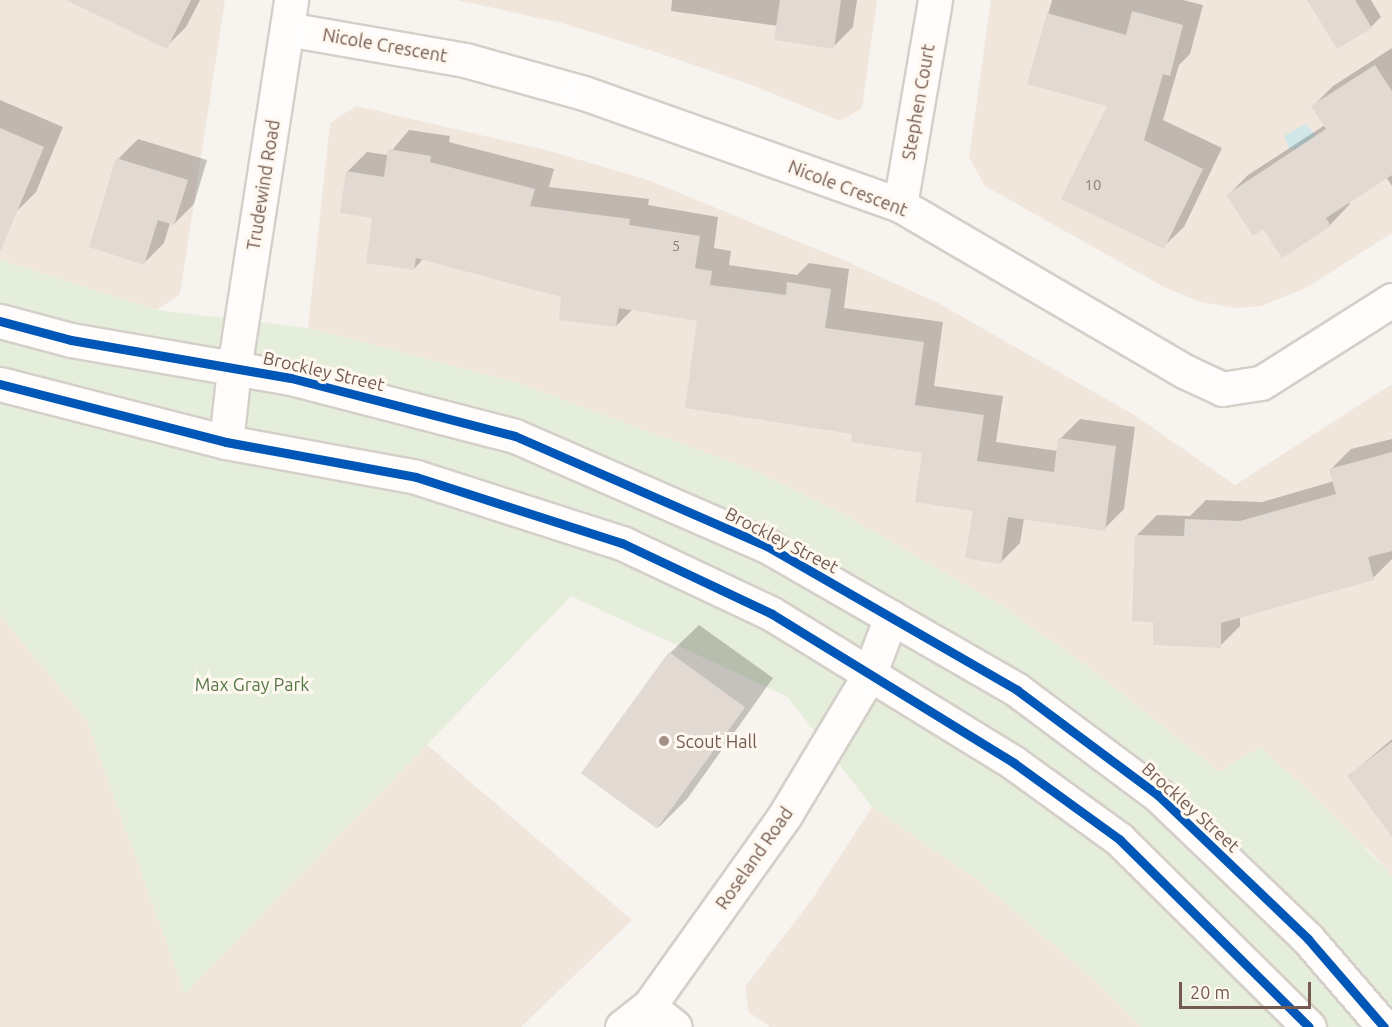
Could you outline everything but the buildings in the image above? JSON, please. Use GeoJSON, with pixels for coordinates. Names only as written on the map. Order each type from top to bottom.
{"type":"FeatureCollection","features":[{"type":"Feature","properties":{"kind":"main road","name":"Stephen Court"},"geometry":{"type":"LineString","coordinates":[[900,205],[935,0]]}},
{"type":"Feature","properties":{"kind":"main road","name":"Nicole Crescent"},"geometry":{"type":"LineString","coordinates":[[289,15],[584,93],[900,205],[1186,372],[1222,389],[1261,383],[1392,300]]}},
{"type":"Feature","properties":{"kind":"main road","name":"Trudewind Road"},"geometry":{"type":"LineString","coordinates":[[226,442],[234,369],[289,15]]}},
{"type":"Feature","properties":{"kind":"main road","name":"Brockley Street"},"geometry":{"type":"LineString","coordinates":[[0,321],[71,340],[291,378],[515,436],[767,546],[1017,690],[1158,795],[1308,939],[1384,1027]]}},
{"type":"Feature","properties":{"kind":"main road"},"geometry":{"type":"LineString","coordinates":[[0,384],[226,442],[416,477],[622,543],[772,614],[1014,763],[1119,839],[1309,1027]]}},
{"type":"Feature","properties":{"kind":"main road","name":"Roseland Road"},"geometry":{"type":"LineString","coordinates":[[622,1027],[649,1006],[785,815],[869,675],[891,617]]}},
{"type":"Feature","properties":{"kind":"main road"},"geometry":{"type":"LineString","coordinates":[[649,1006],[675,1027]]}},
{"type":"Feature","properties":{"kind":"shaded area"},"geometry":{"type":"Polygon","coordinates":[[[0,0],[225,0],[180,294],[157,310],[0,260],[0,0]]]}},
{"type":"Feature","properties":{"kind":"shaded area"},"geometry":{"type":"Polygon","coordinates":[[[457,0],[877,0],[862,108],[840,121],[752,85],[656,52],[562,23],[457,0]]]}},
{"type":"Feature","properties":{"kind":"shaded area"},"geometry":{"type":"Polygon","coordinates":[[[991,0],[1392,0],[1392,233],[1306,288],[1261,306],[1236,308],[1200,302],[1166,288],[985,186],[969,157],[991,0]]]}},
{"type":"Feature","properties":{"kind":"shaded area"},"geometry":{"type":"Polygon","coordinates":[[[356,106],[546,150],[645,179],[841,259],[938,303],[1134,415],[1235,485],[1392,384],[1392,876],[1368,849],[1219,772],[1094,671],[999,604],[515,382],[308,328],[330,123],[356,106]]]}},
{"type":"Feature","properties":{"kind":"shaded area"},"geometry":{"type":"Polygon","coordinates":[[[1305,124],[1329,156],[1289,148],[1284,136],[1305,124]]]}},
{"type":"Feature","properties":{"kind":"shaded area"},"geometry":{"type":"Polygon","coordinates":[[[0,615],[86,719],[185,993],[426,744],[632,920],[521,1027],[0,1027],[0,615]]]}},
{"type":"Feature","properties":{"kind":"shaded area"},"geometry":{"type":"Polygon","coordinates":[[[872,807],[982,883],[1092,978],[1141,1027],[770,1027],[749,1012],[745,987],[813,898],[872,807]]]}},
{"type":"Feature","properties":{"kind":"green space","name":"Max Gray Park"},"geometry":{"type":"Polygon","coordinates":[[[0,260],[157,310],[308,328],[515,382],[753,470],[843,514],[999,604],[1094,671],[1219,772],[1260,747],[1314,796],[1392,876],[1392,1027],[1141,1027],[1092,978],[982,883],[872,807],[788,697],[571,596],[185,994],[86,719],[0,615],[0,260]]]}},
{"type":"Feature","properties":{"kind":"cycle path"},"geometry":{"type":"LineString","coordinates":[[0,321],[71,340],[291,378],[515,436],[767,546],[1017,690],[1158,795],[1308,939],[1384,1027]]}},
{"type":"Feature","properties":{"kind":"cycle path"},"geometry":{"type":"LineString","coordinates":[[0,384],[226,442],[416,477],[622,543],[772,614],[1014,763],[1119,839],[1309,1027]]}},
{"type":"Feature","properties":{"kind":"place","name":"Scout Hall"},"geometry":{"type":"Point","coordinates":[664,741]}}]}
